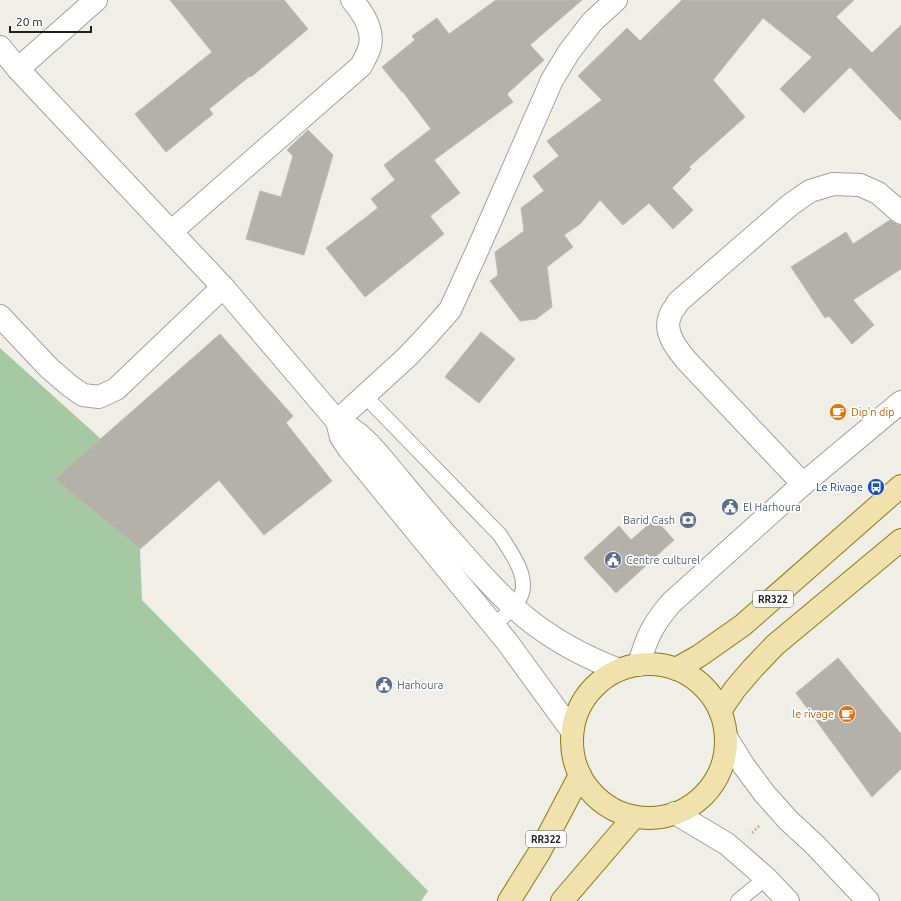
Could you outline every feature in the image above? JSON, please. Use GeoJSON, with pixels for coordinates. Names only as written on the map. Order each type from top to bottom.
{"type":"FeatureCollection","features":[{"type":"Feature","properties":{"kind":"main road","name":"RR322"},"geometry":{"type":"LineString","coordinates":[[676,669],[699,656],[743,625],[901,486]]}},
{"type":"Feature","properties":{"kind":"main road"},"geometry":{"type":"LineString","coordinates":[[720,711],[753,668],[775,645],[901,540]]}},
{"type":"Feature","properties":{"kind":"main road"},"geometry":{"type":"LineString","coordinates":[[658,665],[676,669],[695,679],[709,693],[720,711],[726,737],[725,756],[718,775],[707,791],[693,804],[675,813],[655,818],[634,817],[612,809],[593,795],[580,775],[572,754],[572,731],[577,712],[588,694],[602,680],[629,668],[658,665]]}},
{"type":"Feature","properties":{"kind":"main road","name":"RR322"},"geometry":{"type":"LineString","coordinates":[[509,901],[539,853],[580,775]]}},
{"type":"Feature","properties":{"kind":"main road"},"geometry":{"type":"LineString","coordinates":[[562,901],[634,817]]}},
{"type":"Feature","properties":{"kind":"street"},"geometry":{"type":"LineString","coordinates":[[18,69],[96,0]]}},
{"type":"Feature","properties":{"kind":"street"},"geometry":{"type":"LineString","coordinates":[[172,231],[361,66],[369,51],[371,37],[367,23],[360,8],[352,0]]}},
{"type":"Feature","properties":{"kind":"street"},"geometry":{"type":"LineString","coordinates":[[337,422],[407,357],[450,310],[552,80],[569,52],[592,22],[616,0]]}},
{"type":"Feature","properties":{"kind":"street"},"geometry":{"type":"LineString","coordinates":[[0,47],[18,69],[172,231],[223,287],[337,422],[341,437],[349,449],[376,466],[457,547],[514,607],[531,622],[565,645],[595,660],[629,668],[643,648],[650,632],[660,616],[671,603],[803,484],[901,402]]}},
{"type":"Feature","properties":{"kind":"street"},"geometry":{"type":"LineString","coordinates":[[803,484],[686,360],[674,344],[669,330],[669,317],[678,302],[790,205],[810,191],[833,184],[860,185],[878,192],[901,213]]}},
{"type":"Feature","properties":{"kind":"street"},"geometry":{"type":"LineString","coordinates":[[0,316],[49,368],[70,386],[83,395],[99,397],[116,390],[223,287]]}},
{"type":"Feature","properties":{"kind":"street"},"geometry":{"type":"LineString","coordinates":[[376,466],[572,731]]}},
{"type":"Feature","properties":{"kind":"street"},"geometry":{"type":"LineString","coordinates":[[726,737],[744,766],[764,793],[868,901]]}},
{"type":"Feature","properties":{"kind":"street"},"geometry":{"type":"LineString","coordinates":[[675,813],[727,844],[766,878],[788,901]]}},
{"type":"Feature","properties":{"kind":"lane"},"geometry":{"type":"LineString","coordinates":[[365,396],[500,536],[509,548],[523,578],[522,594],[514,607],[494,625]]}},
{"type":"Feature","properties":{"kind":"lane"},"geometry":{"type":"LineString","coordinates":[[738,901],[766,878]]}},
{"type":"Feature","properties":{"kind":"path"},"geometry":{"type":"LineString","coordinates":[[735,851],[777,807]]}},
{"type":"Feature","properties":{"kind":"green space"},"geometry":{"type":"Polygon","coordinates":[[[0,348],[101,439],[55,479],[140,549],[142,600],[428,891],[421,901],[0,901],[0,348]]]}},
{"type":"Feature","properties":{"kind":"building"},"geometry":{"type":"Polygon","coordinates":[[[170,0],[284,0],[308,29],[251,77],[250,76],[209,109],[213,114],[166,152],[135,114],[212,52],[170,0]]]}},
{"type":"Feature","properties":{"kind":"building"},"geometry":{"type":"Polygon","coordinates":[[[496,0],[582,0],[530,45],[544,60],[507,94],[513,102],[434,160],[460,193],[430,216],[444,234],[365,297],[326,248],[378,208],[371,199],[395,180],[384,165],[431,129],[382,67],[415,40],[412,36],[437,18],[449,34],[496,0]]]}},
{"type":"Feature","properties":{"kind":"building"},"geometry":{"type":"Polygon","coordinates":[[[682,0],[854,0],[836,17],[872,53],[901,25],[901,121],[850,67],[804,113],[780,89],[812,57],[763,18],[713,80],[745,117],[689,167],[691,169],[672,188],[693,210],[673,229],[649,203],[623,225],[600,200],[580,224],[564,235],[573,247],[547,267],[552,307],[536,319],[520,321],[490,281],[498,275],[495,252],[524,231],[521,208],[544,191],[533,176],[559,156],[547,141],[602,100],[578,76],[627,28],[640,41],[682,0]]]}},
{"type":"Feature","properties":{"kind":"building"},"geometry":{"type":"Polygon","coordinates":[[[308,130],[333,155],[304,255],[246,239],[260,191],[281,197],[293,156],[287,150],[308,130]]]}},
{"type":"Feature","properties":{"kind":"building"},"geometry":{"type":"Polygon","coordinates":[[[890,220],[898,225],[901,225],[901,269],[853,300],[874,325],[852,344],[829,316],[825,318],[791,267],[846,232],[853,244],[890,220]]]}},
{"type":"Feature","properties":{"kind":"building"},"geometry":{"type":"Polygon","coordinates":[[[481,332],[515,359],[479,403],[445,377],[481,332]]]}},
{"type":"Feature","properties":{"kind":"building"},"geometry":{"type":"Polygon","coordinates":[[[220,334],[293,416],[286,423],[332,481],[264,535],[219,480],[140,549],[55,479],[220,334]]]}},
{"type":"Feature","properties":{"kind":"building"},"geometry":{"type":"Polygon","coordinates":[[[655,519],[674,540],[616,593],[584,558],[619,526],[631,540],[655,519]]]}},
{"type":"Feature","properties":{"kind":"building","name":"le rivage"},"geometry":{"type":"Polygon","coordinates":[[[838,658],[901,734],[901,769],[872,797],[796,693],[838,658]]]}},
{"type":"Feature","properties":{"kind":"place","name":"Dip'n dip"},"geometry":{"type":"Point","coordinates":[838,412]}},
{"type":"Feature","properties":{"kind":"place","name":"Le Rivage"},"geometry":{"type":"Point","coordinates":[876,487]}},
{"type":"Feature","properties":{"kind":"place","name":"El Harhoura"},"geometry":{"type":"Point","coordinates":[730,507]}},
{"type":"Feature","properties":{"kind":"place","name":"Barid Cash"},"geometry":{"type":"Point","coordinates":[688,520]}},
{"type":"Feature","properties":{"kind":"place","name":"Centre culturel"},"geometry":{"type":"Point","coordinates":[613,560]}},
{"type":"Feature","properties":{"kind":"place","name":"Harhoura"},"geometry":{"type":"Point","coordinates":[384,685]}},
{"type":"Feature","properties":{"kind":"place","name":"le rivage"},"geometry":{"type":"Point","coordinates":[847,714]}}]}
